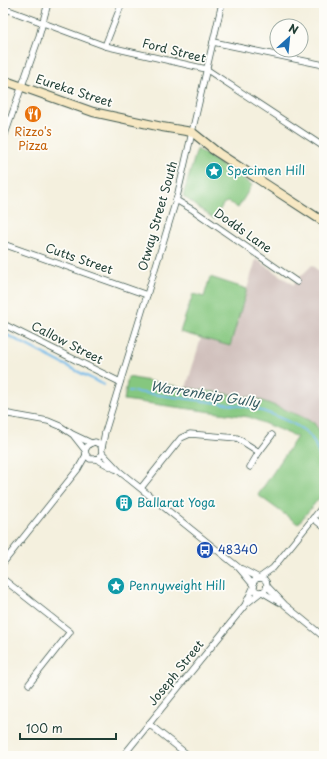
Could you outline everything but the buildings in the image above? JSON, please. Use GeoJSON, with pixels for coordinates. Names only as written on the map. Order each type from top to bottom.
{"type":"FeatureCollection","features":[{"type":"Feature","properties":{"kind":"street"},"geometry":{"type":"LineString","coordinates":[[3,140],[22,87],[48,3]]}},
{"type":"Feature","properties":{"kind":"street"},"geometry":{"type":"LineString","coordinates":[[106,46],[122,3]]}},
{"type":"Feature","properties":{"kind":"street","name":"Otway Street South"},"geometry":{"type":"LineString","coordinates":[[102,450],[105,432],[176,200],[222,3]]}},
{"type":"Feature","properties":{"kind":"street","name":"Ford Street"},"geometry":{"type":"LineString","coordinates":[[3,8],[106,46],[206,69],[324,147]]}},
{"type":"Feature","properties":{"kind":"street"},"geometry":{"type":"LineString","coordinates":[[213,42],[324,65]]}},
{"type":"Feature","properties":{"kind":"street","name":"Eureka Street"},"geometry":{"type":"LineString","coordinates":[[3,80],[93,112],[192,135],[324,222]]}},
{"type":"Feature","properties":{"kind":"street","name":"Dodds Lane"},"geometry":{"type":"LineString","coordinates":[[176,200],[193,210],[297,282]]}},
{"type":"Feature","properties":{"kind":"street","name":"Cutts Street"},"geometry":{"type":"LineString","coordinates":[[3,244],[147,295]]}},
{"type":"Feature","properties":{"kind":"street","name":"Callow Street"},"geometry":{"type":"LineString","coordinates":[[3,324],[120,382]]}},
{"type":"Feature","properties":{"kind":"street"},"geometry":{"type":"LineString","coordinates":[[3,413],[48,421],[60,426],[72,434],[99,444],[119,471]]}},
{"type":"Feature","properties":{"kind":"street","name":"Otway Street South"},"geometry":{"type":"LineString","coordinates":[[93,443],[105,432]]}},
{"type":"Feature","properties":{"kind":"street"},"geometry":{"type":"LineString","coordinates":[[72,434],[86,453],[94,459],[119,471],[238,567],[256,590],[285,605]]}},
{"type":"Feature","properties":{"kind":"street"},"geometry":{"type":"LineString","coordinates":[[141,488],[181,438],[190,434],[237,438],[259,452]]}},
{"type":"Feature","properties":{"kind":"street"},"geometry":{"type":"LineString","coordinates":[[250,467],[272,435]]}},
{"type":"Feature","properties":{"kind":"street"},"geometry":{"type":"LineString","coordinates":[[3,563],[78,469],[86,453],[87,446],[93,443]]}},
{"type":"Feature","properties":{"kind":"street"},"geometry":{"type":"LineString","coordinates":[[78,469],[100,457],[102,450]]}},
{"type":"Feature","properties":{"kind":"street"},"geometry":{"type":"LineString","coordinates":[[254,586],[255,581],[273,568],[324,505]]}},
{"type":"Feature","properties":{"kind":"street"},"geometry":{"type":"LineString","coordinates":[[313,518],[324,527]]}},
{"type":"Feature","properties":{"kind":"street"},"geometry":{"type":"LineString","coordinates":[[238,567],[266,580],[267,585],[285,605],[324,637]]}},
{"type":"Feature","properties":{"kind":"street"},"geometry":{"type":"LineString","coordinates":[[262,592],[265,590],[273,568]]}},
{"type":"Feature","properties":{"kind":"street"},"geometry":{"type":"LineString","coordinates":[[3,579],[70,632],[29,684]]}},
{"type":"Feature","properties":{"kind":"street","name":"Joseph Street"},"geometry":{"type":"LineString","coordinates":[[246,604],[254,586]]}},
{"type":"Feature","properties":{"kind":"street","name":"Joseph Street"},"geometry":{"type":"LineString","coordinates":[[123,756],[246,604],[262,592]]}},
{"type":"Feature","properties":{"kind":"street"},"geometry":{"type":"LineString","coordinates":[[149,724],[189,756]]}},
{"type":"Feature","properties":{"kind":"shaded area"},"geometry":{"type":"Polygon","coordinates":[[[256,259],[294,285],[298,277],[300,277],[312,265],[324,276],[324,438],[314,423],[255,398],[186,388],[201,338],[230,346],[256,259]]]}},
{"type":"Feature","properties":{"kind":"green space"},"geometry":{"type":"Polygon","coordinates":[[[197,149],[252,185],[238,208],[229,202],[224,203],[214,219],[183,196],[197,149]]]}},
{"type":"Feature","properties":{"kind":"green space"},"geometry":{"type":"Polygon","coordinates":[[[210,277],[247,289],[230,346],[180,332],[193,294],[204,297],[210,277]]]}},
{"type":"Feature","properties":{"kind":"green space"},"geometry":{"type":"Polygon","coordinates":[[[128,377],[180,387],[255,398],[314,423],[324,438],[324,492],[298,524],[258,495],[297,437],[249,417],[124,400],[128,377]]]}},
{"type":"Feature","properties":{"kind":"waterway","name":"Warrenheip Gully"},"geometry":{"type":"LineString","coordinates":[[3,333],[104,385]]}},
{"type":"Feature","properties":{"kind":"waterway","name":"Warrenheip Gully"},"geometry":{"type":"LineString","coordinates":[[129,391],[248,407],[263,411],[291,423],[307,432],[315,445],[324,468]]}},
{"type":"Feature","properties":{"kind":"place","name":"Rizzo's Pizza"},"geometry":{"type":"Point","coordinates":[33,114]}},
{"type":"Feature","properties":{"kind":"place","name":"Specimen Hill"},"geometry":{"type":"Point","coordinates":[214,171]}},
{"type":"Feature","properties":{"kind":"place","name":"Ballarat Yoga"},"geometry":{"type":"Point","coordinates":[124,503]}},
{"type":"Feature","properties":{"kind":"place","name":"48340"},"geometry":{"type":"Point","coordinates":[205,550]}},
{"type":"Feature","properties":{"kind":"place","name":"Pennyweight Hill"},"geometry":{"type":"Point","coordinates":[116,586]}}]}
